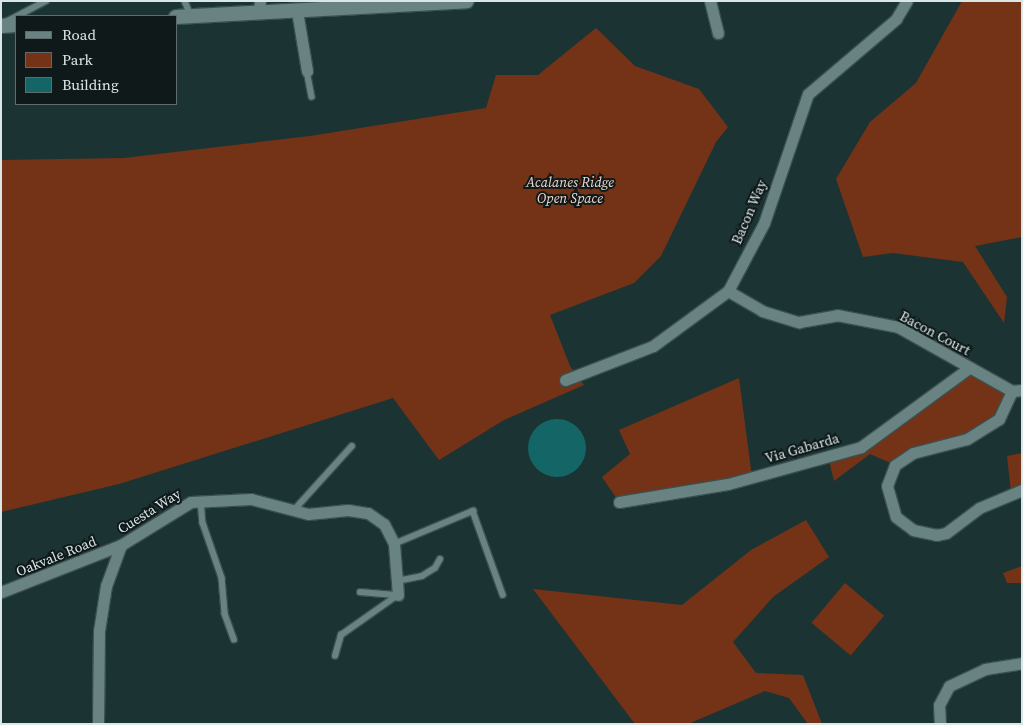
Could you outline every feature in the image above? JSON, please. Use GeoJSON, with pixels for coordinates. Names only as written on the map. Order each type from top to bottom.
{"type":"FeatureCollection","features":[{"type":"Feature","properties":{"kind":"street"},"geometry":{"type":"LineString","coordinates":[[178,17],[259,7],[297,11],[355,4],[467,1]]}},
{"type":"Feature","properties":{"kind":"street"},"geometry":{"type":"LineString","coordinates":[[710,1],[718,33]]}},
{"type":"Feature","properties":{"kind":"street","name":"Bacon Way"},"geometry":{"type":"LineString","coordinates":[[565,380],[653,346],[728,291],[764,223],[808,94],[896,19],[907,1]]}},
{"type":"Feature","properties":{"kind":"street"},"geometry":{"type":"LineString","coordinates":[[297,11],[307,71]]}},
{"type":"Feature","properties":{"kind":"street"},"geometry":{"type":"LineString","coordinates":[[1,25],[15,25]]}},
{"type":"Feature","properties":{"kind":"street","name":"Bacon Court"},"geometry":{"type":"LineString","coordinates":[[728,291],[762,311],[799,322],[837,315],[898,327],[969,368],[1017,390],[999,418],[967,439],[913,453],[895,465],[887,486],[896,517],[913,530],[930,535],[946,533],[979,508],[1022,490]]}},
{"type":"Feature","properties":{"kind":"street","name":"Via Gabarda"},"geometry":{"type":"LineString","coordinates":[[619,502],[728,484],[861,447],[969,368]]}},
{"type":"Feature","properties":{"kind":"street","name":"Cuesta Way"},"geometry":{"type":"LineString","coordinates":[[98,724],[99,631],[106,586],[121,545],[170,513],[201,501],[251,499],[294,510],[368,513],[384,524],[394,544],[398,595]]}},
{"type":"Feature","properties":{"kind":"street","name":"Oakvale Road"},"geometry":{"type":"LineString","coordinates":[[1,592],[121,545]]}},
{"type":"Feature","properties":{"kind":"street"},"geometry":{"type":"LineString","coordinates":[[940,724],[939,705],[949,686],[985,669],[1022,663]]}},
{"type":"Feature","properties":{"kind":"lane"},"geometry":{"type":"LineString","coordinates":[[20,15],[46,1]]}},
{"type":"Feature","properties":{"kind":"lane"},"geometry":{"type":"LineString","coordinates":[[186,1],[191,16]]}},
{"type":"Feature","properties":{"kind":"lane"},"geometry":{"type":"LineString","coordinates":[[1,25],[15,18]]}},
{"type":"Feature","properties":{"kind":"lane"},"geometry":{"type":"LineString","coordinates":[[307,71],[312,97]]}},
{"type":"Feature","properties":{"kind":"lane"},"geometry":{"type":"LineString","coordinates":[[294,510],[352,446]]}},
{"type":"Feature","properties":{"kind":"lane"},"geometry":{"type":"LineString","coordinates":[[201,501],[203,523],[222,578],[225,614],[234,639]]}},
{"type":"Feature","properties":{"kind":"lane"},"geometry":{"type":"LineString","coordinates":[[394,544],[473,511],[503,594]]}},
{"type":"Feature","properties":{"kind":"lane"},"geometry":{"type":"LineString","coordinates":[[397,582],[422,576],[435,568],[440,558]]}},
{"type":"Feature","properties":{"kind":"lane"},"geometry":{"type":"LineString","coordinates":[[360,592],[398,595]]}},
{"type":"Feature","properties":{"kind":"lane"},"geometry":{"type":"LineString","coordinates":[[334,656],[341,635],[398,595]]}},
{"type":"Feature","properties":{"kind":"green space"},"geometry":{"type":"Polygon","coordinates":[[[962,1],[1022,1],[1022,237],[975,246],[1007,297],[1004,323],[963,262],[893,253],[863,257],[836,179],[870,122],[916,83],[962,1]]]}},
{"type":"Feature","properties":{"kind":"green space","name":"Acalanes Ridge Open Space"},"geometry":{"type":"Polygon","coordinates":[[[596,28],[635,66],[699,89],[728,127],[716,142],[661,256],[634,283],[550,315],[570,366],[584,385],[504,420],[439,460],[393,398],[119,484],[1,512],[1,160],[124,158],[310,136],[486,108],[496,75],[538,75],[596,28]]]}},
{"type":"Feature","properties":{"kind":"green space"},"geometry":{"type":"Polygon","coordinates":[[[969,368],[1012,391],[995,421],[895,465],[870,454],[834,481],[828,456],[861,447],[969,368]]]}},
{"type":"Feature","properties":{"kind":"green space"},"geometry":{"type":"Polygon","coordinates":[[[739,378],[752,477],[619,502],[602,477],[630,454],[619,430],[739,378]]]}},
{"type":"Feature","properties":{"kind":"green space"},"geometry":{"type":"Polygon","coordinates":[[[1022,453],[1022,490],[1011,492],[1007,456],[1022,453]]]}},
{"type":"Feature","properties":{"kind":"green space"},"geometry":{"type":"Polygon","coordinates":[[[806,520],[829,557],[773,597],[733,642],[756,673],[803,675],[822,724],[808,724],[789,698],[765,691],[688,724],[635,724],[533,589],[682,605],[751,550],[806,520]]]}},
{"type":"Feature","properties":{"kind":"green space"},"geometry":{"type":"Polygon","coordinates":[[[1022,566],[1022,583],[1007,583],[1003,573],[1022,566]]]}},
{"type":"Feature","properties":{"kind":"green space"},"geometry":{"type":"Polygon","coordinates":[[[845,583],[884,616],[851,656],[812,623],[845,583]]]}},
{"type":"Feature","properties":{"kind":"building"},"geometry":{"type":"Polygon","coordinates":[[[557,419],[568,421],[581,432],[586,448],[584,459],[573,472],[557,477],[546,475],[533,464],[528,448],[530,437],[541,424],[557,419]]]}}]}
